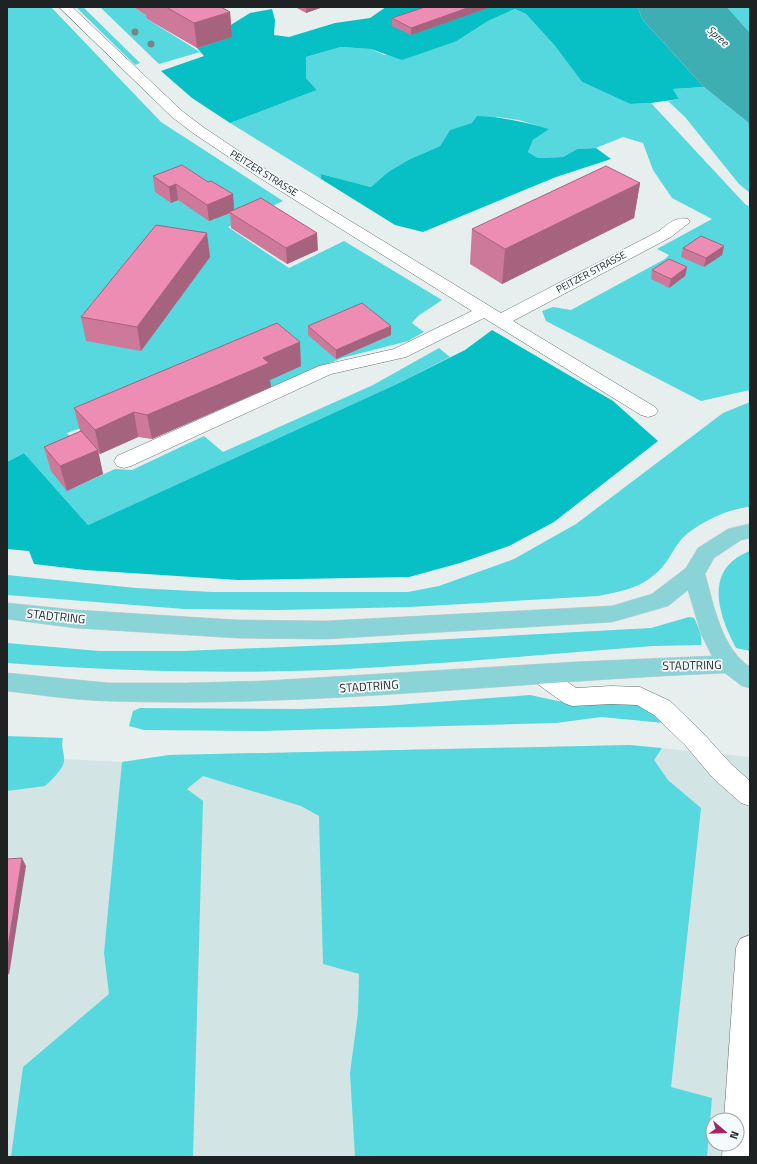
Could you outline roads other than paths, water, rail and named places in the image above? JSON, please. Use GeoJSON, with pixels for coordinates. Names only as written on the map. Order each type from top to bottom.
{"type":"FeatureCollection","features":[{"type":"Feature","properties":{"kind":"main road","name":"STADTRING"},"geometry":{"type":"LineString","coordinates":[[7,611],[76,619],[237,629],[334,630],[612,614],[660,600],[694,574],[706,553],[735,534],[750,531]]}},
{"type":"Feature","properties":{"kind":"main road","name":"STADTRING"},"geometry":{"type":"LineString","coordinates":[[694,574],[707,616],[718,644],[730,664],[750,679]]}},
{"type":"Feature","properties":{"kind":"main road","name":"STADTRING"},"geometry":{"type":"LineString","coordinates":[[7,682],[107,692],[268,691],[652,666],[730,664]]}},
{"type":"Feature","properties":{"kind":"street","name":"PEITZER STRASSE"},"geometry":{"type":"LineString","coordinates":[[66,7],[177,114],[239,158],[492,316],[648,410]]}},
{"type":"Feature","properties":{"kind":"street","name":"PEITZER STRASSE"},"geometry":{"type":"LineString","coordinates":[[124,461],[325,370],[400,353],[492,316],[665,234],[682,222]]}},
{"type":"Feature","properties":{"kind":"lane"},"geometry":{"type":"LineString","coordinates":[[540,674],[572,697],[611,695],[640,696],[662,708],[722,771],[750,796]]}},
{"type":"Feature","properties":{"kind":"lane"},"geometry":{"type":"LineString","coordinates":[[737,1157],[750,948]]}},
{"type":"Feature","properties":{"kind":"water","name":"Spree"},"geometry":{"type":"Polygon","coordinates":[[[638,7],[727,7],[750,33],[750,124],[704,87],[642,19],[638,7]]]}}]}
